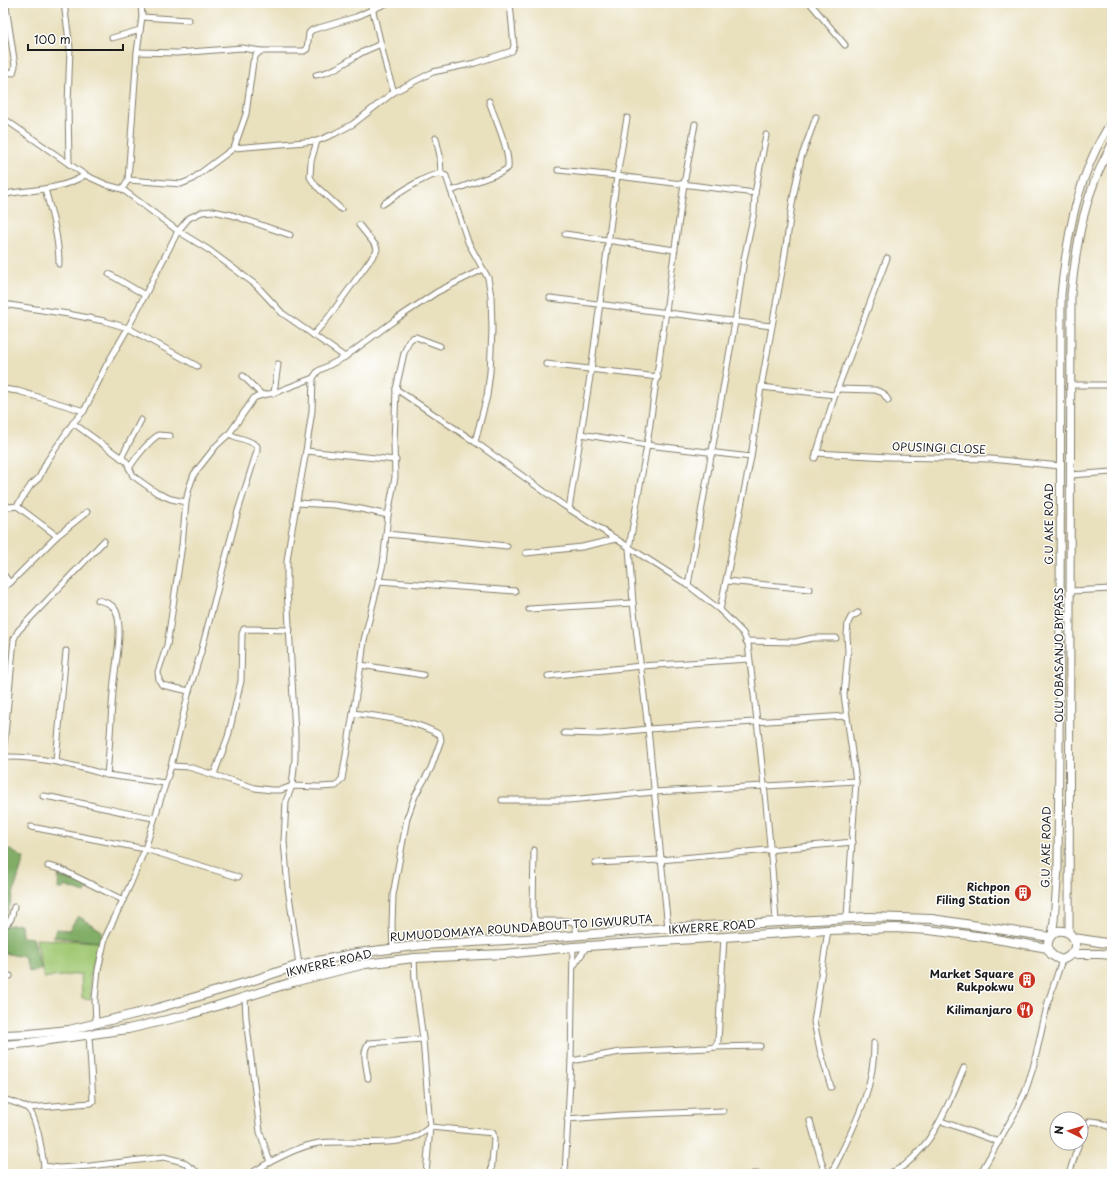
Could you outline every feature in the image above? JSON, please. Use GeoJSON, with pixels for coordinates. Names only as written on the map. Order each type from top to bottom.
{"type":"FeatureCollection","features":[{"type":"Feature","properties":{"kind":"main road","name":"G.U AKE ROAD"},"geometry":{"type":"LineString","coordinates":[[1051,936],[1055,915],[1058,868],[1061,295],[1065,256],[1073,216],[1087,169],[1099,142],[1112,121]]}},
{"type":"Feature","properties":{"kind":"main road","name":"OLU OBASANJO BYPASS"},"geometry":{"type":"LineString","coordinates":[[1071,935],[1071,296],[1078,241],[1087,200],[1095,178],[1112,144]]}},
{"type":"Feature","properties":{"kind":"main road","name":"RUMUODOMAYA ROUNDABOUT TO IGWURUTA"},"geometry":{"type":"LineString","coordinates":[[3,1035],[69,1030],[96,1024],[251,981],[299,965],[357,953],[393,948],[668,928],[887,916],[932,919],[1051,936]]}},
{"type":"Feature","properties":{"kind":"main road"},"geometry":{"type":"LineString","coordinates":[[573,947],[587,939],[656,934],[665,931],[668,928]]}},
{"type":"Feature","properties":{"kind":"main road","name":"IKWERRE ROAD"},"geometry":{"type":"LineString","coordinates":[[3,1045],[128,1030],[188,1015],[293,982],[365,964],[414,958],[505,954],[573,947],[828,930],[908,928],[984,937],[1048,948]]}},
{"type":"Feature","properties":{"kind":"main road"},"geometry":{"type":"LineString","coordinates":[[1071,935],[1075,946],[1071,954],[1062,960],[1051,954],[1048,948],[1048,942],[1051,936],[1060,931],[1071,935],[1112,944]]}},
{"type":"Feature","properties":{"kind":"main road"},"geometry":{"type":"LineString","coordinates":[[1071,954],[1112,955]]}},
{"type":"Feature","properties":{"kind":"main road"},"geometry":{"type":"LineString","coordinates":[[182,1001],[188,1015]]}},
{"type":"Feature","properties":{"kind":"street"},"geometry":{"type":"LineString","coordinates":[[64,3],[70,48],[68,104],[69,164]]}},
{"type":"Feature","properties":{"kind":"street"},"geometry":{"type":"LineString","coordinates":[[122,189],[128,180],[137,52],[142,17],[141,3]]}},
{"type":"Feature","properties":{"kind":"street"},"geometry":{"type":"LineString","coordinates":[[371,3],[387,70],[394,92]]}},
{"type":"Feature","properties":{"kind":"street"},"geometry":{"type":"LineString","coordinates":[[137,52],[177,53],[242,48],[261,51],[304,52],[307,49],[308,34],[312,30],[356,17],[387,3]]}},
{"type":"Feature","properties":{"kind":"street"},"geometry":{"type":"LineString","coordinates":[[128,180],[181,184],[191,180],[234,148],[317,141],[334,134],[353,124],[394,92],[433,72],[475,63],[512,51],[514,46],[510,3]]}},
{"type":"Feature","properties":{"kind":"street"},"geometry":{"type":"LineString","coordinates":[[720,3],[727,3]]}},
{"type":"Feature","properties":{"kind":"street"},"geometry":{"type":"LineString","coordinates":[[810,3],[845,45]]}},
{"type":"Feature","properties":{"kind":"street"},"geometry":{"type":"LineString","coordinates":[[3,70],[13,73],[15,66],[6,6]]}},
{"type":"Feature","properties":{"kind":"street"},"geometry":{"type":"LineString","coordinates":[[142,17],[189,20]]}},
{"type":"Feature","properties":{"kind":"street"},"geometry":{"type":"LineString","coordinates":[[112,38],[140,30]]}},
{"type":"Feature","properties":{"kind":"street"},"geometry":{"type":"LineString","coordinates":[[316,75],[327,73],[342,66],[356,56],[381,44]]}},
{"type":"Feature","properties":{"kind":"street"},"geometry":{"type":"LineString","coordinates":[[234,148],[246,114],[253,62],[256,55],[261,51]]}},
{"type":"Feature","properties":{"kind":"street"},"geometry":{"type":"LineString","coordinates":[[451,191],[500,173],[508,168],[509,161],[507,151],[489,101]]}},
{"type":"Feature","properties":{"kind":"street"},"geometry":{"type":"LineString","coordinates":[[720,610],[751,457],[771,326],[784,260],[792,198],[801,158],[816,117]]}},
{"type":"Feature","properties":{"kind":"street"},"geometry":{"type":"LineString","coordinates":[[3,118],[85,175],[107,185],[122,189],[178,231],[209,250],[256,285],[282,313],[345,357]]}},
{"type":"Feature","properties":{"kind":"street"},"geometry":{"type":"LineString","coordinates":[[569,509],[591,370],[617,176],[627,118]]}},
{"type":"Feature","properties":{"kind":"street"},"geometry":{"type":"LineString","coordinates":[[668,928],[648,729],[633,603],[629,548],[658,377],[684,184],[695,124]]}},
{"type":"Feature","properties":{"kind":"street"},"geometry":{"type":"LineString","coordinates":[[688,585],[735,322],[744,259],[754,213],[755,193],[766,135]]}},
{"type":"Feature","properties":{"kind":"street"},"geometry":{"type":"LineString","coordinates":[[436,138],[440,156],[441,174]]}},
{"type":"Feature","properties":{"kind":"street"},"geometry":{"type":"LineString","coordinates":[[317,141],[311,161],[310,177],[316,186],[341,209]]}},
{"type":"Feature","properties":{"kind":"street"},"geometry":{"type":"LineString","coordinates":[[558,170],[755,193]]}},
{"type":"Feature","properties":{"kind":"street"},"geometry":{"type":"LineString","coordinates":[[383,204],[413,185],[432,176],[441,174],[446,176],[468,242],[488,278],[491,296],[492,329],[490,372],[487,396],[475,442]]}},
{"type":"Feature","properties":{"kind":"street"},"geometry":{"type":"LineString","coordinates":[[3,196],[10,193],[46,189],[75,182],[85,175]]}},
{"type":"Feature","properties":{"kind":"street"},"geometry":{"type":"LineString","coordinates":[[46,189],[59,251],[58,264]]}},
{"type":"Feature","properties":{"kind":"street"},"geometry":{"type":"LineString","coordinates":[[17,506],[31,485],[39,478],[47,461],[73,423],[84,411],[178,231],[189,218],[202,212],[213,211],[232,215],[290,236]]}},
{"type":"Feature","properties":{"kind":"street"},"geometry":{"type":"LineString","coordinates":[[313,335],[328,318],[376,252],[376,246],[359,225]]}},
{"type":"Feature","properties":{"kind":"street"},"geometry":{"type":"LineString","coordinates":[[565,234],[675,250]]}},
{"type":"Feature","properties":{"kind":"street"},"geometry":{"type":"LineString","coordinates":[[761,387],[835,395],[887,258]]}},
{"type":"Feature","properties":{"kind":"street"},"geometry":{"type":"LineString","coordinates":[[189,691],[162,685],[159,680],[158,672],[167,645],[182,545],[186,502],[194,474],[216,446],[229,434],[254,398],[274,393],[313,378],[318,371],[345,357],[395,320],[438,292],[483,269]]}},
{"type":"Feature","properties":{"kind":"street"},"geometry":{"type":"LineString","coordinates":[[109,274],[145,295]]}},
{"type":"Feature","properties":{"kind":"street"},"geometry":{"type":"LineString","coordinates":[[550,298],[666,314],[771,326]]}},
{"type":"Feature","properties":{"kind":"street"},"geometry":{"type":"LineString","coordinates":[[3,304],[68,314],[104,321],[128,328],[197,366]]}},
{"type":"Feature","properties":{"kind":"street"},"geometry":{"type":"LineString","coordinates":[[171,766],[189,767],[240,783],[271,790],[281,790],[292,786],[336,786],[342,779],[364,640],[383,564],[388,515],[395,477],[396,460],[394,443],[396,389],[404,353],[409,341],[416,337],[440,346]]}},
{"type":"Feature","properties":{"kind":"street"},"geometry":{"type":"LineString","coordinates":[[274,393],[278,364]]}},
{"type":"Feature","properties":{"kind":"street"},"geometry":{"type":"LineString","coordinates":[[546,364],[658,377]]}},
{"type":"Feature","properties":{"kind":"street"},"geometry":{"type":"LineString","coordinates":[[243,376],[262,395]]}},
{"type":"Feature","properties":{"kind":"street"},"geometry":{"type":"LineString","coordinates":[[299,965],[288,888],[284,841],[286,801],[292,786],[295,759],[287,561],[312,411],[313,378]]}},
{"type":"Feature","properties":{"kind":"street"},"geometry":{"type":"LineString","coordinates":[[1070,385],[1112,385]]}},
{"type":"Feature","properties":{"kind":"street"},"geometry":{"type":"LineString","coordinates":[[3,388],[18,391],[84,411]]}},
{"type":"Feature","properties":{"kind":"street"},"geometry":{"type":"LineString","coordinates":[[396,389],[475,442],[569,509],[688,585],[720,610],[743,633],[750,659],[771,850],[776,922]]}},
{"type":"Feature","properties":{"kind":"street"},"geometry":{"type":"LineString","coordinates":[[837,389],[875,390],[883,393],[888,400]]}},
{"type":"Feature","properties":{"kind":"street","name":"OPUSINGI CLOSE"},"geometry":{"type":"LineString","coordinates":[[835,395],[816,455],[991,459],[1060,466]]}},
{"type":"Feature","properties":{"kind":"street"},"geometry":{"type":"LineString","coordinates":[[121,458],[141,420]]}},
{"type":"Feature","properties":{"kind":"street"},"geometry":{"type":"LineString","coordinates":[[73,423],[127,462],[132,476],[157,493],[171,499],[186,502]]}},
{"type":"Feature","properties":{"kind":"street"},"geometry":{"type":"LineString","coordinates":[[96,1024],[95,1000],[98,970],[105,938],[145,849],[166,784],[189,691],[238,511],[257,451],[257,446],[253,443],[235,438],[229,434]]}},
{"type":"Feature","properties":{"kind":"street"},"geometry":{"type":"LineString","coordinates":[[581,434],[647,445],[751,457]]}},
{"type":"Feature","properties":{"kind":"street"},"geometry":{"type":"LineString","coordinates":[[129,468],[152,439],[158,435],[170,436]]}},
{"type":"Feature","properties":{"kind":"street"},"geometry":{"type":"LineString","coordinates":[[306,451],[396,460]]}},
{"type":"Feature","properties":{"kind":"street"},"geometry":{"type":"LineString","coordinates":[[1071,475],[1112,472]]}},
{"type":"Feature","properties":{"kind":"street"},"geometry":{"type":"LineString","coordinates":[[296,503],[361,508],[388,515]]}},
{"type":"Feature","properties":{"kind":"street"},"geometry":{"type":"LineString","coordinates":[[3,504],[10,507],[17,506],[57,536]]}},
{"type":"Feature","properties":{"kind":"street"},"geometry":{"type":"LineString","coordinates":[[3,588],[10,584],[57,536],[87,512]]}},
{"type":"Feature","properties":{"kind":"street"},"geometry":{"type":"LineString","coordinates":[[387,534],[507,546]]}},
{"type":"Feature","properties":{"kind":"street"},"geometry":{"type":"LineString","coordinates":[[526,553],[582,547],[616,539]]}},
{"type":"Feature","properties":{"kind":"street"},"geometry":{"type":"LineString","coordinates":[[104,540],[18,631],[14,639],[3,757],[56,761],[107,775],[166,784]]}},
{"type":"Feature","properties":{"kind":"street"},"geometry":{"type":"LineString","coordinates":[[3,574],[10,584]]}},
{"type":"Feature","properties":{"kind":"street"},"geometry":{"type":"LineString","coordinates":[[378,580],[515,591]]}},
{"type":"Feature","properties":{"kind":"street"},"geometry":{"type":"LineString","coordinates":[[726,581],[810,589]]}},
{"type":"Feature","properties":{"kind":"street"},"geometry":{"type":"LineString","coordinates":[[1070,591],[1112,589]]}},
{"type":"Feature","properties":{"kind":"street"},"geometry":{"type":"LineString","coordinates":[[98,600],[109,603],[116,610],[118,627],[118,645],[107,775]]}},
{"type":"Feature","properties":{"kind":"street"},"geometry":{"type":"LineString","coordinates":[[529,609],[633,603]]}},
{"type":"Feature","properties":{"kind":"street"},"geometry":{"type":"LineString","coordinates":[[847,917],[856,780],[844,695],[848,652],[848,623],[851,617],[858,613]]}},
{"type":"Feature","properties":{"kind":"street"},"geometry":{"type":"LineString","coordinates":[[214,774],[228,737],[241,681],[242,634],[244,629],[290,630]]}},
{"type":"Feature","properties":{"kind":"street"},"geometry":{"type":"LineString","coordinates":[[746,640],[795,642],[813,638],[836,638]]}},
{"type":"Feature","properties":{"kind":"street"},"geometry":{"type":"LineString","coordinates":[[56,761],[66,651]]}},
{"type":"Feature","properties":{"kind":"street"},"geometry":{"type":"LineString","coordinates":[[548,676],[641,666],[750,659]]}},
{"type":"Feature","properties":{"kind":"street"},"geometry":{"type":"LineString","coordinates":[[361,665],[423,675]]}},
{"type":"Feature","properties":{"kind":"street"},"geometry":{"type":"LineString","coordinates":[[353,713],[411,723],[434,731],[440,735],[441,740],[431,768],[415,796],[407,818],[393,895],[393,948]]}},
{"type":"Feature","properties":{"kind":"street"},"geometry":{"type":"LineString","coordinates":[[564,733],[600,734],[648,729],[846,716]]}},
{"type":"Feature","properties":{"kind":"street"},"geometry":{"type":"LineString","coordinates":[[502,800],[569,800],[654,792],[856,780]]}},
{"type":"Feature","properties":{"kind":"street"},"geometry":{"type":"LineString","coordinates":[[43,796],[154,818]]}},
{"type":"Feature","properties":{"kind":"street"},"geometry":{"type":"LineString","coordinates":[[31,827],[145,849],[238,877]]}},
{"type":"Feature","properties":{"kind":"street"},"geometry":{"type":"LineString","coordinates":[[594,863],[661,860],[853,842]]}},
{"type":"Feature","properties":{"kind":"street"},"geometry":{"type":"LineString","coordinates":[[534,850],[534,918],[537,921],[569,921],[575,923],[577,935]]}},
{"type":"Feature","properties":{"kind":"street"},"geometry":{"type":"LineString","coordinates":[[48,866],[60,869],[123,900]]}},
{"type":"Feature","properties":{"kind":"street"},"geometry":{"type":"LineString","coordinates":[[3,924],[7,924],[11,919],[14,907]]}},
{"type":"Feature","properties":{"kind":"street"},"geometry":{"type":"LineString","coordinates":[[828,930],[814,1022],[820,1050],[831,1087]]}},
{"type":"Feature","properties":{"kind":"street"},"geometry":{"type":"LineString","coordinates":[[715,1047],[718,1041],[724,937]]}},
{"type":"Feature","properties":{"kind":"street"},"geometry":{"type":"LineString","coordinates":[[572,967],[587,946]]}},
{"type":"Feature","properties":{"kind":"street"},"geometry":{"type":"LineString","coordinates":[[565,1174],[571,1061],[573,947]]}},
{"type":"Feature","properties":{"kind":"street"},"geometry":{"type":"LineString","coordinates":[[414,958],[414,980],[423,1039],[430,1127],[426,1174]]}},
{"type":"Feature","properties":{"kind":"street"},"geometry":{"type":"LineString","coordinates":[[980,1174],[1016,1112],[1029,1080],[1048,1002],[1062,960]]}},
{"type":"Feature","properties":{"kind":"street"},"geometry":{"type":"LineString","coordinates":[[3,976],[10,976]]}},
{"type":"Feature","properties":{"kind":"street"},"geometry":{"type":"LineString","coordinates":[[245,998],[246,1018],[260,1132],[270,1162]]}},
{"type":"Feature","properties":{"kind":"street"},"geometry":{"type":"LineString","coordinates":[[3,1099],[28,1108],[91,1103],[93,1101],[89,1035]]}},
{"type":"Feature","properties":{"kind":"street"},"geometry":{"type":"LineString","coordinates":[[368,1078],[365,1052],[369,1043],[423,1039]]}},
{"type":"Feature","properties":{"kind":"street"},"geometry":{"type":"LineString","coordinates":[[831,1174],[858,1117],[870,1083],[874,1058],[874,1043]]}},
{"type":"Feature","properties":{"kind":"street"},"geometry":{"type":"LineString","coordinates":[[571,1061],[620,1052],[760,1046]]}},
{"type":"Feature","properties":{"kind":"street"},"geometry":{"type":"LineString","coordinates":[[889,1174],[904,1166],[924,1147],[941,1121],[964,1068]]}},
{"type":"Feature","properties":{"kind":"street"},"geometry":{"type":"LineString","coordinates":[[28,1108],[39,1135],[44,1166],[42,1174]]}},
{"type":"Feature","properties":{"kind":"street"},"geometry":{"type":"LineString","coordinates":[[567,1119],[622,1115],[724,1112]]}},
{"type":"Feature","properties":{"kind":"street"},"geometry":{"type":"LineString","coordinates":[[810,1121],[825,1174]]}},
{"type":"Feature","properties":{"kind":"street"},"geometry":{"type":"LineString","coordinates":[[941,1121],[999,1142]]}},
{"type":"Feature","properties":{"kind":"street"},"geometry":{"type":"LineString","coordinates":[[1089,1122],[1099,1122],[1112,1128]]}},
{"type":"Feature","properties":{"kind":"street"},"geometry":{"type":"LineString","coordinates":[[250,1174],[270,1162],[303,1146],[320,1143],[382,1142],[401,1140],[417,1136],[430,1127],[492,1133],[494,1140],[491,1174]]}},
{"type":"Feature","properties":{"kind":"street"},"geometry":{"type":"LineString","coordinates":[[1069,1174],[1076,1151]]}},
{"type":"Feature","properties":{"kind":"street"},"geometry":{"type":"LineString","coordinates":[[44,1166],[59,1168],[90,1166],[164,1157],[183,1162],[200,1174]]}},
{"type":"Feature","properties":{"kind":"green space"},"geometry":{"type":"Polygon","coordinates":[[[3,846],[24,858],[5,921],[3,921],[3,846]]]}},
{"type":"Feature","properties":{"kind":"green space"},"geometry":{"type":"Polygon","coordinates":[[[59,871],[89,884],[85,893],[64,886],[63,889],[58,889],[59,871]]]}},
{"type":"Feature","properties":{"kind":"green space"},"geometry":{"type":"Polygon","coordinates":[[[78,916],[102,931],[99,942],[53,937],[56,929],[69,930],[78,916]]]}},
{"type":"Feature","properties":{"kind":"green space"},"geometry":{"type":"Polygon","coordinates":[[[21,924],[22,937],[33,938],[41,969],[29,972],[24,957],[3,953],[3,926],[21,924]]]}},
{"type":"Feature","properties":{"kind":"green space"},"geometry":{"type":"Polygon","coordinates":[[[36,939],[99,942],[90,975],[91,999],[82,998],[81,974],[44,978],[36,939]]]}},
{"type":"Feature","properties":{"kind":"place","name":"Richpon Filing Station"},"geometry":{"type":"Point","coordinates":[1023,893]}},
{"type":"Feature","properties":{"kind":"place","name":"Market Square Rukpokwu"},"geometry":{"type":"Point","coordinates":[1027,980]}},
{"type":"Feature","properties":{"kind":"place","name":"Kilimanjaro"},"geometry":{"type":"Point","coordinates":[1025,1010]}}]}
